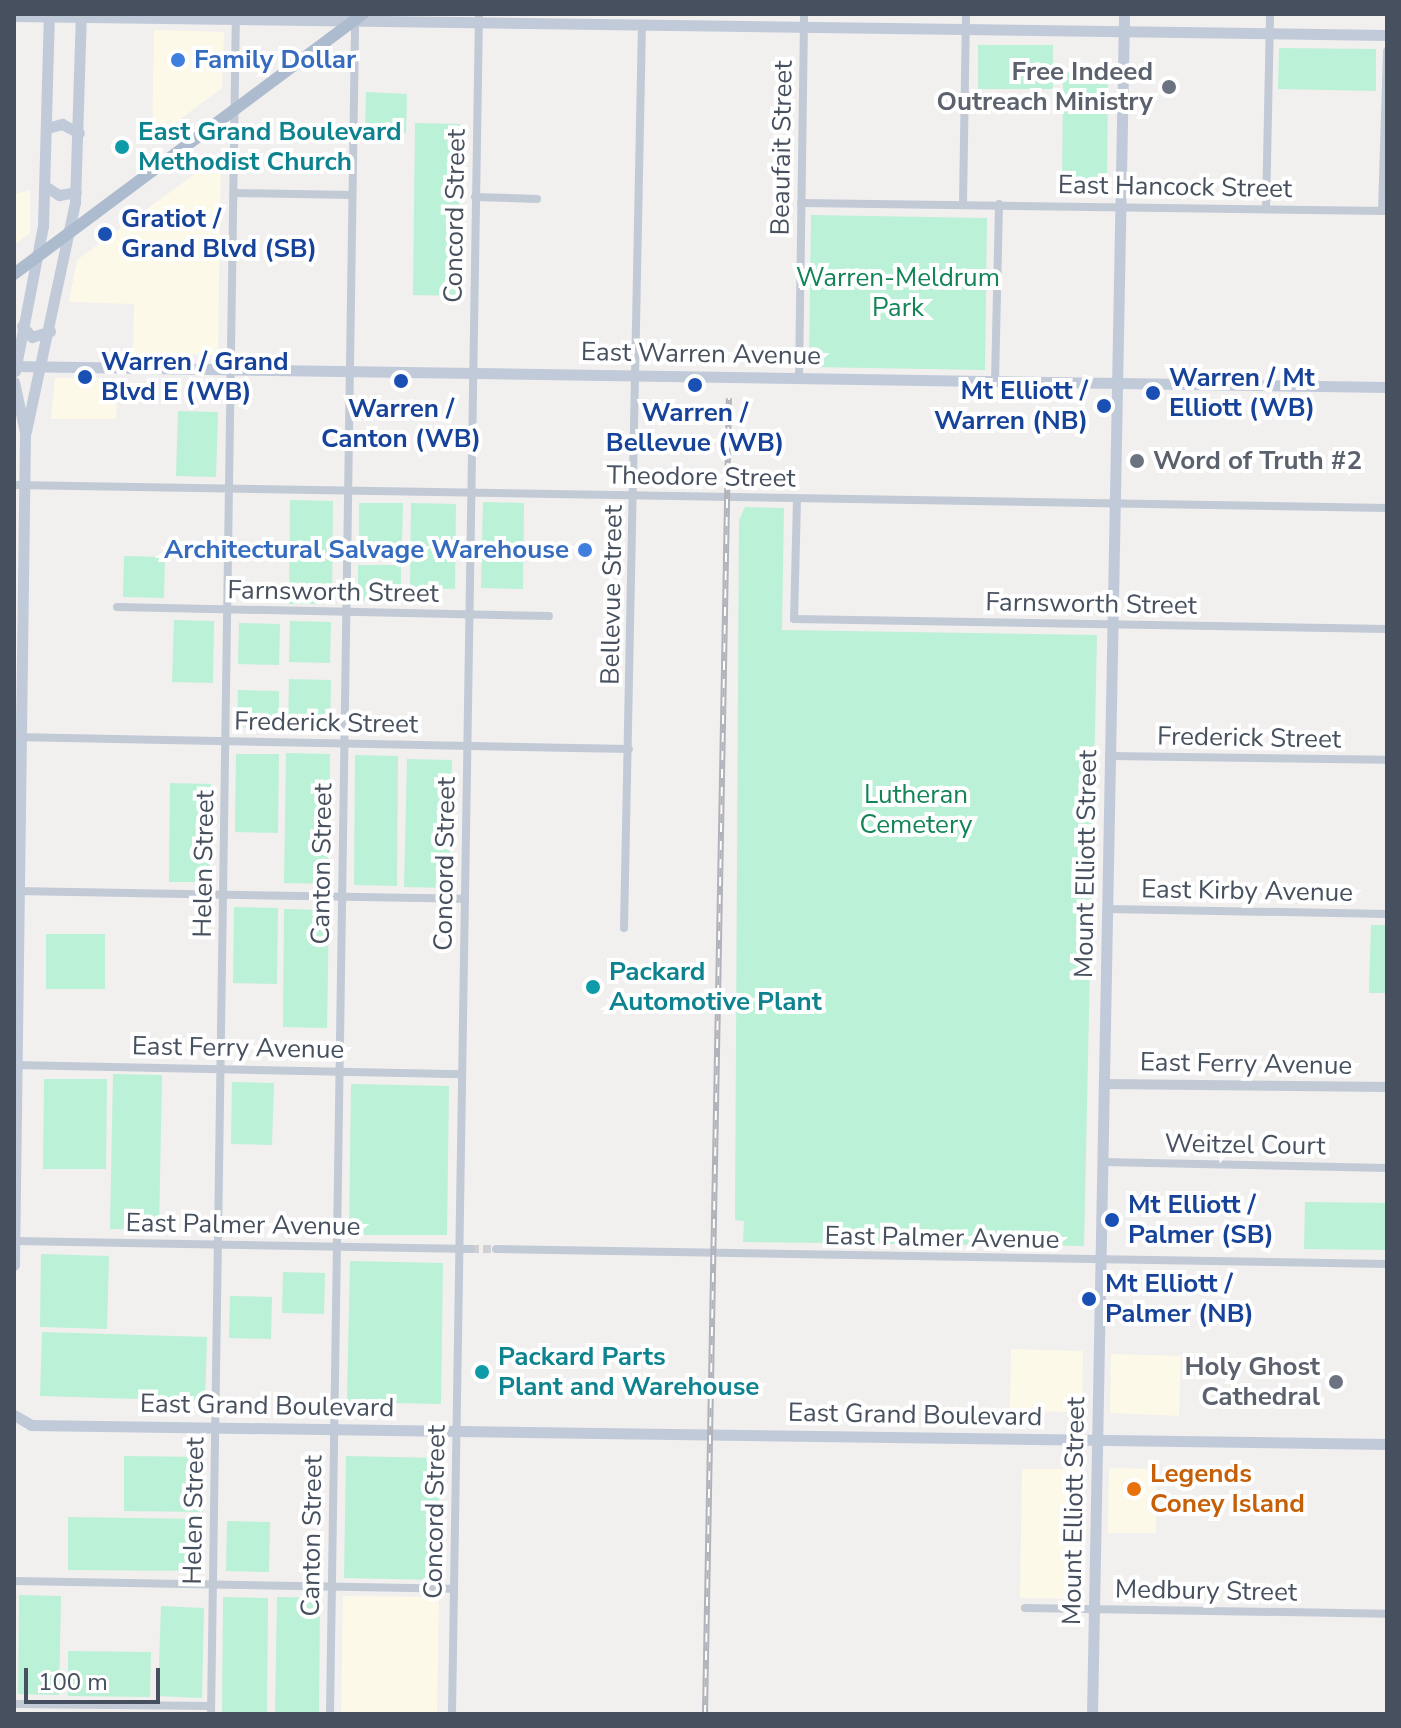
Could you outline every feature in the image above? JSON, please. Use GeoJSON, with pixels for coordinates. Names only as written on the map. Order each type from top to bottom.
{"type":"FeatureCollection","features":[{"type":"Feature","properties":{"kind":"main road","name":"Mount Elliott Street"},"geometry":{"type":"LineString","coordinates":[[1092,1714],[1124,14]]}},
{"type":"Feature","properties":{"kind":"main road"},"geometry":{"type":"LineString","coordinates":[[14,369],[36,259],[45,186],[49,15]]}},
{"type":"Feature","properties":{"kind":"main road"},"geometry":{"type":"LineString","coordinates":[[14,1265],[19,485],[25,432],[43,365],[76,192],[81,15]]}},
{"type":"Feature","properties":{"kind":"main road"},"geometry":{"type":"LineString","coordinates":[[14,16],[357,16],[642,24],[804,20],[966,28],[1387,35]]}},
{"type":"Feature","properties":{"kind":"main road"},"geometry":{"type":"LineString","coordinates":[[14,274],[234,112],[357,16]]}},
{"type":"Feature","properties":{"kind":"main road"},"geometry":{"type":"LineString","coordinates":[[47,128],[67,124],[79,133]]}},
{"type":"Feature","properties":{"kind":"main road"},"geometry":{"type":"LineString","coordinates":[[45,186],[59,195],[76,192]]}},
{"type":"Feature","properties":{"kind":"main road"},"geometry":{"type":"LineString","coordinates":[[22,326],[32,337],[50,331]]}},
{"type":"Feature","properties":{"kind":"main road","name":"East Warren Avenue"},"geometry":{"type":"LineString","coordinates":[[14,369],[43,365],[1387,387]]}},
{"type":"Feature","properties":{"kind":"main road"},"geometry":{"type":"LineString","coordinates":[[14,382],[25,432]]}},
{"type":"Feature","properties":{"kind":"main road","name":"East Grand Boulevard"},"geometry":{"type":"LineString","coordinates":[[15,1418],[31,1425],[1387,1444]]}},
{"type":"Feature","properties":{"kind":"street"},"geometry":{"type":"LineString","coordinates":[[963,204],[966,14]]}},
{"type":"Feature","properties":{"kind":"street"},"geometry":{"type":"LineString","coordinates":[[1266,209],[1270,14]]}},
{"type":"Feature","properties":{"kind":"street","name":"Helen Street"},"geometry":{"type":"LineString","coordinates":[[211,1710],[236,16]]}},
{"type":"Feature","properties":{"kind":"street","name":"Canton Street"},"geometry":{"type":"LineString","coordinates":[[330,1714],[357,16]]}},
{"type":"Feature","properties":{"kind":"street","name":"Concord Street"},"geometry":{"type":"LineString","coordinates":[[452,1714],[454,1431],[479,18]]}},
{"type":"Feature","properties":{"kind":"street","name":"Beaufait Street"},"geometry":{"type":"LineString","coordinates":[[799,378],[804,20]]}},
{"type":"Feature","properties":{"kind":"street","name":"Bellevue Street"},"geometry":{"type":"LineString","coordinates":[[624,928],[642,24]]}},
{"type":"Feature","properties":{"kind":"street"},"geometry":{"type":"LineString","coordinates":[[1385,211],[1387,51]]}},
{"type":"Feature","properties":{"kind":"street"},"geometry":{"type":"LineString","coordinates":[[234,193],[352,195]]}},
{"type":"Feature","properties":{"kind":"street"},"geometry":{"type":"LineString","coordinates":[[475,197],[537,199]]}},
{"type":"Feature","properties":{"kind":"street","name":"East Hancock Street"},"geometry":{"type":"LineString","coordinates":[[801,203],[1385,211]]}},
{"type":"Feature","properties":{"kind":"street"},"geometry":{"type":"LineString","coordinates":[[995,381],[999,204]]}},
{"type":"Feature","properties":{"kind":"street","name":"Theodore Street"},"geometry":{"type":"LineString","coordinates":[[19,485],[1387,508]]}},
{"type":"Feature","properties":{"kind":"street","name":"Farnsworth Street"},"geometry":{"type":"LineString","coordinates":[[797,499],[794,619],[1387,629]]}},
{"type":"Feature","properties":{"kind":"street","name":"Farnsworth Street"},"geometry":{"type":"LineString","coordinates":[[117,607],[549,616]]}},
{"type":"Feature","properties":{"kind":"street","name":"Frederick Street"},"geometry":{"type":"LineString","coordinates":[[18,737],[629,749]]}},
{"type":"Feature","properties":{"kind":"street","name":"Frederick Street"},"geometry":{"type":"LineString","coordinates":[[1110,756],[1387,760]]}},
{"type":"Feature","properties":{"kind":"street"},"geometry":{"type":"LineString","coordinates":[[17,891],[465,899]]}},
{"type":"Feature","properties":{"kind":"street","name":"East Kirby Avenue"},"geometry":{"type":"LineString","coordinates":[[1107,909],[1387,914]]}},
{"type":"Feature","properties":{"kind":"street","name":"East Ferry Avenue"},"geometry":{"type":"LineString","coordinates":[[15,1065],[462,1074]]}},
{"type":"Feature","properties":{"kind":"street","name":"East Ferry Avenue"},"geometry":{"type":"LineString","coordinates":[[1104,1084],[1387,1087]]}},
{"type":"Feature","properties":{"kind":"street","name":"Weitzel Court"},"geometry":{"type":"LineString","coordinates":[[1102,1162],[1387,1168]]}},
{"type":"Feature","properties":{"kind":"street","name":"East Palmer Avenue"},"geometry":{"type":"LineString","coordinates":[[14,1241],[471,1249]]}},
{"type":"Feature","properties":{"kind":"street","name":"East Palmer Avenue"},"geometry":{"type":"LineString","coordinates":[[496,1249],[1387,1264]]}},
{"type":"Feature","properties":{"kind":"street"},"geometry":{"type":"LineString","coordinates":[[14,1581],[454,1589]]}},
{"type":"Feature","properties":{"kind":"street","name":"Medbury Street"},"geometry":{"type":"LineString","coordinates":[[1025,1608],[1387,1614]]}},
{"type":"Feature","properties":{"kind":"street"},"geometry":{"type":"LineString","coordinates":[[14,1704],[211,1710]]}},
{"type":"Feature","properties":{"kind":"shaded area"},"geometry":{"type":"Polygon","coordinates":[[[154,30],[224,32],[222,88],[152,140],[154,30]]]}},
{"type":"Feature","properties":{"kind":"shaded area"},"geometry":{"type":"Polygon","coordinates":[[[221,155],[218,355],[133,353],[134,304],[69,302],[77,260],[221,155]]]}},
{"type":"Feature","properties":{"kind":"shaded area"},"geometry":{"type":"Polygon","coordinates":[[[30,190],[30,233],[14,245],[14,194],[30,190]]]}},
{"type":"Feature","properties":{"kind":"shaded area"},"geometry":{"type":"Polygon","coordinates":[[[55,378],[118,378],[116,419],[51,419],[55,378]]]}},
{"type":"Feature","properties":{"kind":"shaded area"},"geometry":{"type":"Polygon","coordinates":[[[1011,1349],[1083,1351],[1082,1412],[1010,1411],[1011,1349]]]}},
{"type":"Feature","properties":{"kind":"shaded area"},"geometry":{"type":"Polygon","coordinates":[[[1111,1354],[1181,1356],[1179,1416],[1110,1413],[1111,1354]]]}},
{"type":"Feature","properties":{"kind":"shaded area"},"geometry":{"type":"Polygon","coordinates":[[[1109,1468],[1156,1469],[1156,1533],[1108,1533],[1109,1468]]]}},
{"type":"Feature","properties":{"kind":"shaded area"},"geometry":{"type":"Polygon","coordinates":[[[1022,1469],[1081,1469],[1080,1599],[1020,1598],[1022,1469]]]}},
{"type":"Feature","properties":{"kind":"shaded area"},"geometry":{"type":"Polygon","coordinates":[[[343,1596],[439,1597],[437,1714],[341,1714],[343,1596]]]}},
{"type":"Feature","properties":{"kind":"green space"},"geometry":{"type":"Polygon","coordinates":[[[978,45],[1053,45],[1053,89],[978,89],[978,45]]]}},
{"type":"Feature","properties":{"kind":"green space"},"geometry":{"type":"Polygon","coordinates":[[[1279,48],[1376,49],[1376,91],[1278,89],[1279,48]]]}},
{"type":"Feature","properties":{"kind":"green space"},"geometry":{"type":"Polygon","coordinates":[[[1063,73],[1108,73],[1107,196],[1062,196],[1063,73]]]}},
{"type":"Feature","properties":{"kind":"green space"},"geometry":{"type":"Polygon","coordinates":[[[366,92],[407,94],[406,133],[365,132],[366,92]]]}},
{"type":"Feature","properties":{"kind":"green space"},"geometry":{"type":"Polygon","coordinates":[[[415,123],[460,124],[458,296],[413,295],[415,123]]]}},
{"type":"Feature","properties":{"kind":"green space","name":"Warren-Meldrum Park"},"geometry":{"type":"Polygon","coordinates":[[[811,215],[987,218],[985,370],[809,367],[811,215]]]}},
{"type":"Feature","properties":{"kind":"green space"},"geometry":{"type":"Polygon","coordinates":[[[178,411],[218,412],[216,477],[176,476],[178,411]]]}},
{"type":"Feature","properties":{"kind":"green space"},"geometry":{"type":"Polygon","coordinates":[[[290,500],[333,501],[332,604],[289,604],[290,500]]]}},
{"type":"Feature","properties":{"kind":"green space"},"geometry":{"type":"Polygon","coordinates":[[[483,502],[524,503],[523,589],[481,588],[483,502]]]}},
{"type":"Feature","properties":{"kind":"green space"},"geometry":{"type":"Polygon","coordinates":[[[359,503],[403,503],[402,544],[359,543],[359,503]]]}},
{"type":"Feature","properties":{"kind":"green space"},"geometry":{"type":"Polygon","coordinates":[[[411,503],[456,504],[455,589],[410,588],[411,503]]]}},
{"type":"Feature","properties":{"kind":"green space","name":"Lutheran Cemetery"},"geometry":{"type":"Polygon","coordinates":[[[745,507],[784,508],[782,630],[1097,635],[1084,1246],[743,1242],[744,1221],[735,1220],[739,520],[745,507]]]}},
{"type":"Feature","properties":{"kind":"green space"},"geometry":{"type":"Polygon","coordinates":[[[124,556],[165,557],[164,598],[123,597],[124,556]]]}},
{"type":"Feature","properties":{"kind":"green space"},"geometry":{"type":"Polygon","coordinates":[[[358,565],[401,565],[401,600],[358,601],[358,565]]]}},
{"type":"Feature","properties":{"kind":"green space"},"geometry":{"type":"Polygon","coordinates":[[[174,620],[214,621],[213,683],[172,682],[174,620]]]}},
{"type":"Feature","properties":{"kind":"green space"},"geometry":{"type":"Polygon","coordinates":[[[290,621],[331,622],[330,663],[289,662],[290,621]]]}},
{"type":"Feature","properties":{"kind":"green space"},"geometry":{"type":"Polygon","coordinates":[[[239,623],[280,624],[279,665],[238,664],[239,623]]]}},
{"type":"Feature","properties":{"kind":"green space"},"geometry":{"type":"Polygon","coordinates":[[[289,679],[331,680],[330,730],[288,729],[289,679]]]}},
{"type":"Feature","properties":{"kind":"green space"},"geometry":{"type":"Polygon","coordinates":[[[238,690],[279,691],[279,728],[237,727],[238,690]]]}},
{"type":"Feature","properties":{"kind":"green space"},"geometry":{"type":"Polygon","coordinates":[[[286,753],[330,754],[328,884],[284,883],[286,753]]]}},
{"type":"Feature","properties":{"kind":"green space"},"geometry":{"type":"Polygon","coordinates":[[[236,754],[279,754],[278,833],[235,832],[236,754]]]}},
{"type":"Feature","properties":{"kind":"green space"},"geometry":{"type":"Polygon","coordinates":[[[355,755],[398,756],[397,886],[354,885],[355,755]]]}},
{"type":"Feature","properties":{"kind":"green space"},"geometry":{"type":"Polygon","coordinates":[[[407,759],[452,760],[449,888],[404,887],[407,759]]]}},
{"type":"Feature","properties":{"kind":"green space"},"geometry":{"type":"Polygon","coordinates":[[[170,783],[211,784],[210,882],[169,882],[170,783]]]}},
{"type":"Feature","properties":{"kind":"green space"},"geometry":{"type":"Polygon","coordinates":[[[234,907],[278,908],[277,984],[233,983],[234,907]]]}},
{"type":"Feature","properties":{"kind":"green space"},"geometry":{"type":"Polygon","coordinates":[[[284,909],[329,910],[327,1028],[283,1027],[284,909]]]}},
{"type":"Feature","properties":{"kind":"green space"},"geometry":{"type":"Polygon","coordinates":[[[1371,925],[1387,925],[1387,993],[1369,993],[1371,925]]]}},
{"type":"Feature","properties":{"kind":"green space"},"geometry":{"type":"Polygon","coordinates":[[[46,934],[105,934],[105,989],[46,989],[46,934]]]}},
{"type":"Feature","properties":{"kind":"green space"},"geometry":{"type":"Polygon","coordinates":[[[113,1074],[162,1075],[159,1230],[110,1229],[113,1074]]]}},
{"type":"Feature","properties":{"kind":"green space"},"geometry":{"type":"Polygon","coordinates":[[[44,1079],[107,1079],[106,1169],[43,1169],[44,1079]]]}},
{"type":"Feature","properties":{"kind":"green space"},"geometry":{"type":"Polygon","coordinates":[[[232,1082],[274,1083],[272,1145],[231,1144],[232,1082]]]}},
{"type":"Feature","properties":{"kind":"green space"},"geometry":{"type":"Polygon","coordinates":[[[351,1084],[449,1086],[447,1235],[349,1235],[351,1084]]]}},
{"type":"Feature","properties":{"kind":"green space"},"geometry":{"type":"Polygon","coordinates":[[[1305,1202],[1387,1203],[1387,1250],[1304,1249],[1305,1202]]]}},
{"type":"Feature","properties":{"kind":"green space"},"geometry":{"type":"Polygon","coordinates":[[[41,1254],[109,1256],[107,1329],[40,1327],[41,1254]]]}},
{"type":"Feature","properties":{"kind":"green space"},"geometry":{"type":"Polygon","coordinates":[[[350,1261],[443,1263],[441,1404],[347,1402],[350,1261]]]}},
{"type":"Feature","properties":{"kind":"green space"},"geometry":{"type":"Polygon","coordinates":[[[283,1272],[325,1273],[324,1314],[282,1313],[283,1272]]]}},
{"type":"Feature","properties":{"kind":"green space"},"geometry":{"type":"Polygon","coordinates":[[[230,1296],[272,1297],[271,1339],[229,1338],[230,1296]]]}},
{"type":"Feature","properties":{"kind":"green space"},"geometry":{"type":"Polygon","coordinates":[[[42,1332],[207,1337],[205,1401],[40,1396],[42,1332]]]}},
{"type":"Feature","properties":{"kind":"green space"},"geometry":{"type":"Polygon","coordinates":[[[124,1456],[204,1457],[203,1512],[124,1511],[124,1456]]]}},
{"type":"Feature","properties":{"kind":"green space"},"geometry":{"type":"Polygon","coordinates":[[[346,1456],[440,1458],[438,1580],[344,1578],[346,1456]]]}},
{"type":"Feature","properties":{"kind":"green space"},"geometry":{"type":"Polygon","coordinates":[[[68,1517],[201,1519],[201,1571],[68,1570],[68,1517]]]}},
{"type":"Feature","properties":{"kind":"green space"},"geometry":{"type":"Polygon","coordinates":[[[227,1521],[270,1522],[269,1572],[226,1571],[227,1521]]]}},
{"type":"Feature","properties":{"kind":"green space"},"geometry":{"type":"Polygon","coordinates":[[[19,1595],[61,1596],[59,1695],[18,1694],[19,1595]]]}},
{"type":"Feature","properties":{"kind":"green space"},"geometry":{"type":"Polygon","coordinates":[[[223,1597],[268,1598],[267,1714],[222,1714],[223,1597]]]}},
{"type":"Feature","properties":{"kind":"green space"},"geometry":{"type":"Polygon","coordinates":[[[277,1597],[320,1598],[319,1714],[275,1714],[277,1597]]]}},
{"type":"Feature","properties":{"kind":"green space"},"geometry":{"type":"Polygon","coordinates":[[[161,1606],[204,1608],[202,1698],[158,1696],[161,1606]]]}},
{"type":"Feature","properties":{"kind":"green space"},"geometry":{"type":"Polygon","coordinates":[[[68,1651],[151,1652],[150,1697],[68,1696],[68,1651]]]}},
{"type":"Feature","properties":{"kind":"tunnel"},"geometry":{"type":"LineString","coordinates":[[471,1249],[496,1249]]}},
{"type":"Feature","properties":{"kind":"railway"},"geometry":{"type":"LineString","coordinates":[[705,1714],[729,398]]}},
{"type":"Feature","properties":{"kind":"place","name":"Family Dollar"},"geometry":{"type":"Point","coordinates":[178,60]}},
{"type":"Feature","properties":{"kind":"place","name":"Free Indeed Outreach Ministry"},"geometry":{"type":"Point","coordinates":[1169,87]}},
{"type":"Feature","properties":{"kind":"place","name":"East Grand Boulevard Methodist Church"},"geometry":{"type":"Point","coordinates":[122,147]}},
{"type":"Feature","properties":{"kind":"place","name":"Gratiot / Grand Blvd (SB)"},"geometry":{"type":"Point","coordinates":[105,234]}},
{"type":"Feature","properties":{"kind":"place","name":"Warren / Grand Blvd E (WB)"},"geometry":{"type":"Point","coordinates":[85,377]}},
{"type":"Feature","properties":{"kind":"place","name":"Warren / Canton (WB)"},"geometry":{"type":"Point","coordinates":[401,381]}},
{"type":"Feature","properties":{"kind":"place","name":"Warren / Bellevue (WB)"},"geometry":{"type":"Point","coordinates":[695,385]}},
{"type":"Feature","properties":{"kind":"place","name":"Warren / Mt Elliott (WB)"},"geometry":{"type":"Point","coordinates":[1153,393]}},
{"type":"Feature","properties":{"kind":"place","name":"Mt Elliott / Warren (NB)"},"geometry":{"type":"Point","coordinates":[1104,406]}},
{"type":"Feature","properties":{"kind":"place","name":"Word of Truth #2"},"geometry":{"type":"Point","coordinates":[1137,461]}},
{"type":"Feature","properties":{"kind":"place","name":"Architectural Salvage Warehouse"},"geometry":{"type":"Point","coordinates":[585,550]}},
{"type":"Feature","properties":{"kind":"place","name":"Packard Automotive Plant"},"geometry":{"type":"Point","coordinates":[593,987]}},
{"type":"Feature","properties":{"kind":"place","name":"Mt Elliott / Palmer (SB)"},"geometry":{"type":"Point","coordinates":[1112,1220]}},
{"type":"Feature","properties":{"kind":"place","name":"Mt Elliott / Palmer (NB)"},"geometry":{"type":"Point","coordinates":[1089,1299]}},
{"type":"Feature","properties":{"kind":"place","name":"Packard Parts Plant and Warehouse"},"geometry":{"type":"Point","coordinates":[482,1372]}},
{"type":"Feature","properties":{"kind":"place","name":"Holy Ghost Cathedral"},"geometry":{"type":"Point","coordinates":[1336,1382]}},
{"type":"Feature","properties":{"kind":"place","name":"Legends Coney Island"},"geometry":{"type":"Point","coordinates":[1134,1489]}}]}
